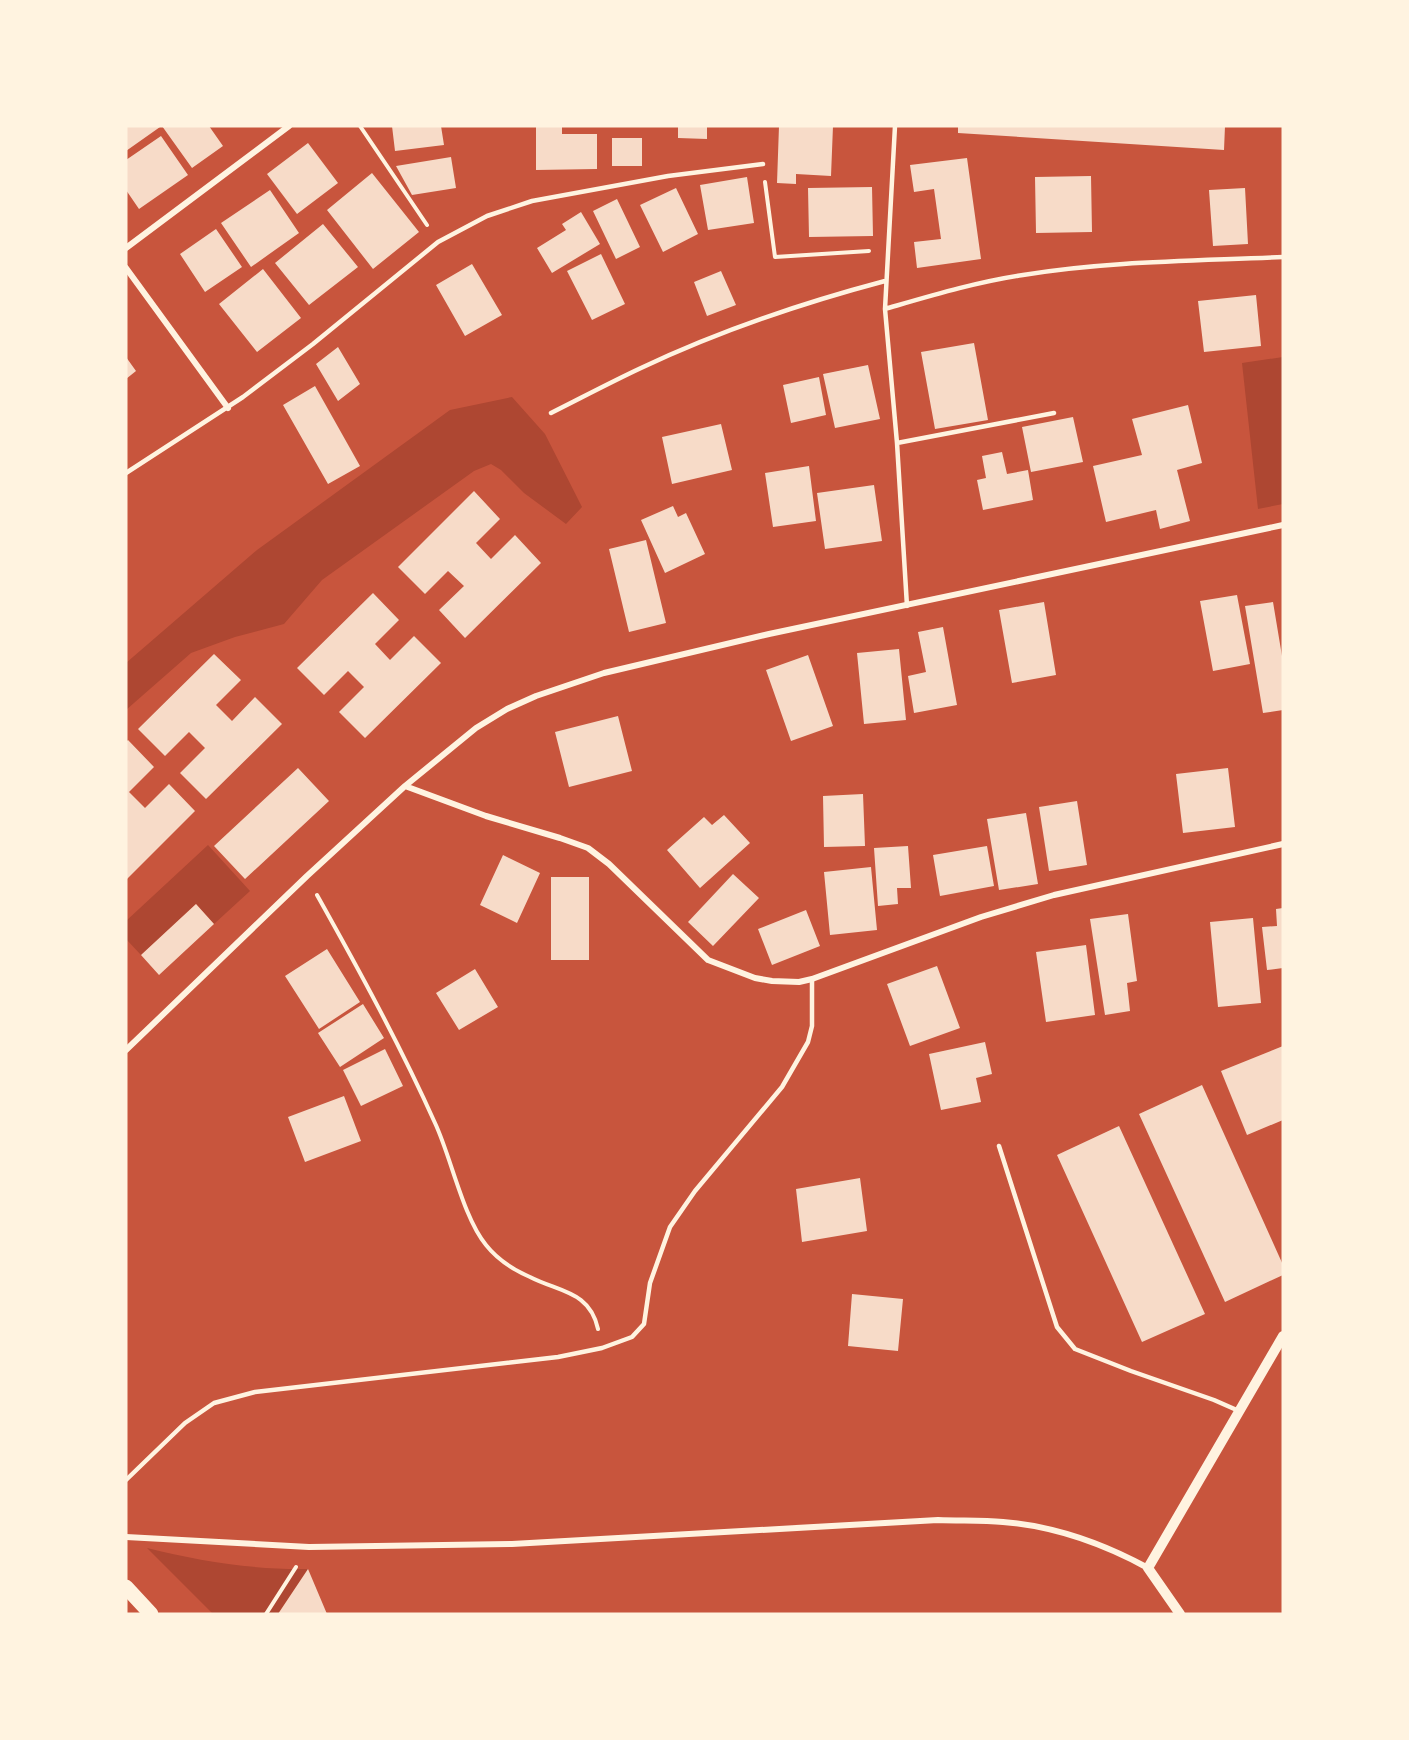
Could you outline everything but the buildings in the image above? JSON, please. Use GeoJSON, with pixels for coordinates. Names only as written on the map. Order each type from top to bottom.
{"type":"FeatureCollection","features":[{"type":"Feature","properties":{"kind":"main road"},"geometry":{"type":"LineString","coordinates":[[126,1587],[151,1614]]}},
{"type":"Feature","properties":{"kind":"street"},"geometry":{"type":"LineString","coordinates":[[126,248],[289,126]]}},
{"type":"Feature","properties":{"kind":"street"},"geometry":{"type":"LineString","coordinates":[[126,268],[228,408]]}},
{"type":"Feature","properties":{"kind":"street"},"geometry":{"type":"LineString","coordinates":[[126,1050],[307,876],[405,786],[477,728],[507,709],[553,689],[604,673],[769,634],[1283,525]]}},
{"type":"Feature","properties":{"kind":"street"},"geometry":{"type":"LineString","coordinates":[[405,786],[486,816],[588,848],[609,864],[708,960],[755,978],[771,981],[799,982],[812,979],[981,917],[1054,895],[1283,843]]}},
{"type":"Feature","properties":{"kind":"street"},"geometry":{"type":"LineString","coordinates":[[1148,1568],[1283,1336]]}},
{"type":"Feature","properties":{"kind":"street"},"geometry":{"type":"LineString","coordinates":[[126,1537],[309,1547],[512,1544],[938,1520],[1004,1522],[1060,1532],[1117,1551],[1148,1568],[1180,1614]]}},
{"type":"Feature","properties":{"kind":"lane"},"geometry":{"type":"LineString","coordinates":[[895,126],[885,309],[897,443],[907,606]]}},
{"type":"Feature","properties":{"kind":"lane"},"geometry":{"type":"LineString","coordinates":[[126,473],[228,408],[313,344],[438,242],[487,216],[532,201],[668,176],[763,164]]}},
{"type":"Feature","properties":{"kind":"lane"},"geometry":{"type":"LineString","coordinates":[[885,309],[968,286],[1023,275],[1087,267],[1283,257]]}},
{"type":"Feature","properties":{"kind":"lane"},"geometry":{"type":"LineString","coordinates":[[551,413],[642,367],[733,330],[824,297],[885,280]]}},
{"type":"Feature","properties":{"kind":"lane"},"geometry":{"type":"LineString","coordinates":[[897,443],[1054,413]]}},
{"type":"Feature","properties":{"kind":"lane"},"geometry":{"type":"LineString","coordinates":[[126,1480],[185,1423],[214,1403],[255,1392],[558,1357],[603,1348],[632,1337],[644,1324],[650,1283],[670,1227],[695,1191],[782,1087],[808,1042],[812,1026],[812,979]]}},
{"type":"Feature","properties":{"kind":"lane"},"geometry":{"type":"LineString","coordinates":[[999,1146],[1057,1326],[1075,1349],[1214,1400],[1239,1412]]}},
{"type":"Feature","properties":{"kind":"path"},"geometry":{"type":"LineString","coordinates":[[360,126],[438,242]]}},
{"type":"Feature","properties":{"kind":"path"},"geometry":{"type":"LineString","coordinates":[[763,164],[775,257],[833,255],[887,249]]}},
{"type":"Feature","properties":{"kind":"path"},"geometry":{"type":"LineString","coordinates":[[313,887],[364,980],[436,1124],[472,1220],[485,1244],[507,1265],[530,1278],[575,1294],[586,1304],[597,1324],[603,1348]]}},
{"type":"Feature","properties":{"kind":"path"},"geometry":{"type":"LineString","coordinates":[[266,1614],[309,1547]]}},
{"type":"Feature","properties":{"kind":"shaded area"},"geometry":{"type":"Polygon","coordinates":[[[1283,357],[1283,504],[1258,509],[1242,363],[1283,357]]]}},
{"type":"Feature","properties":{"kind":"shaded area"},"geometry":{"type":"Polygon","coordinates":[[[512,397],[545,434],[582,507],[566,524],[524,493],[501,470],[491,464],[474,471],[322,580],[284,624],[235,637],[191,653],[126,710],[126,663],[257,550],[450,410],[512,397]]]}},
{"type":"Feature","properties":{"kind":"shaded area"},"geometry":{"type":"Polygon","coordinates":[[[208,845],[250,891],[214,924],[196,904],[141,955],[126,939],[126,921],[208,845]]]}},
{"type":"Feature","properties":{"kind":"shaded area"},"geometry":{"type":"Polygon","coordinates":[[[147,1548],[227,1564],[308,1569],[278,1614],[213,1614],[147,1548]]]}}]}
